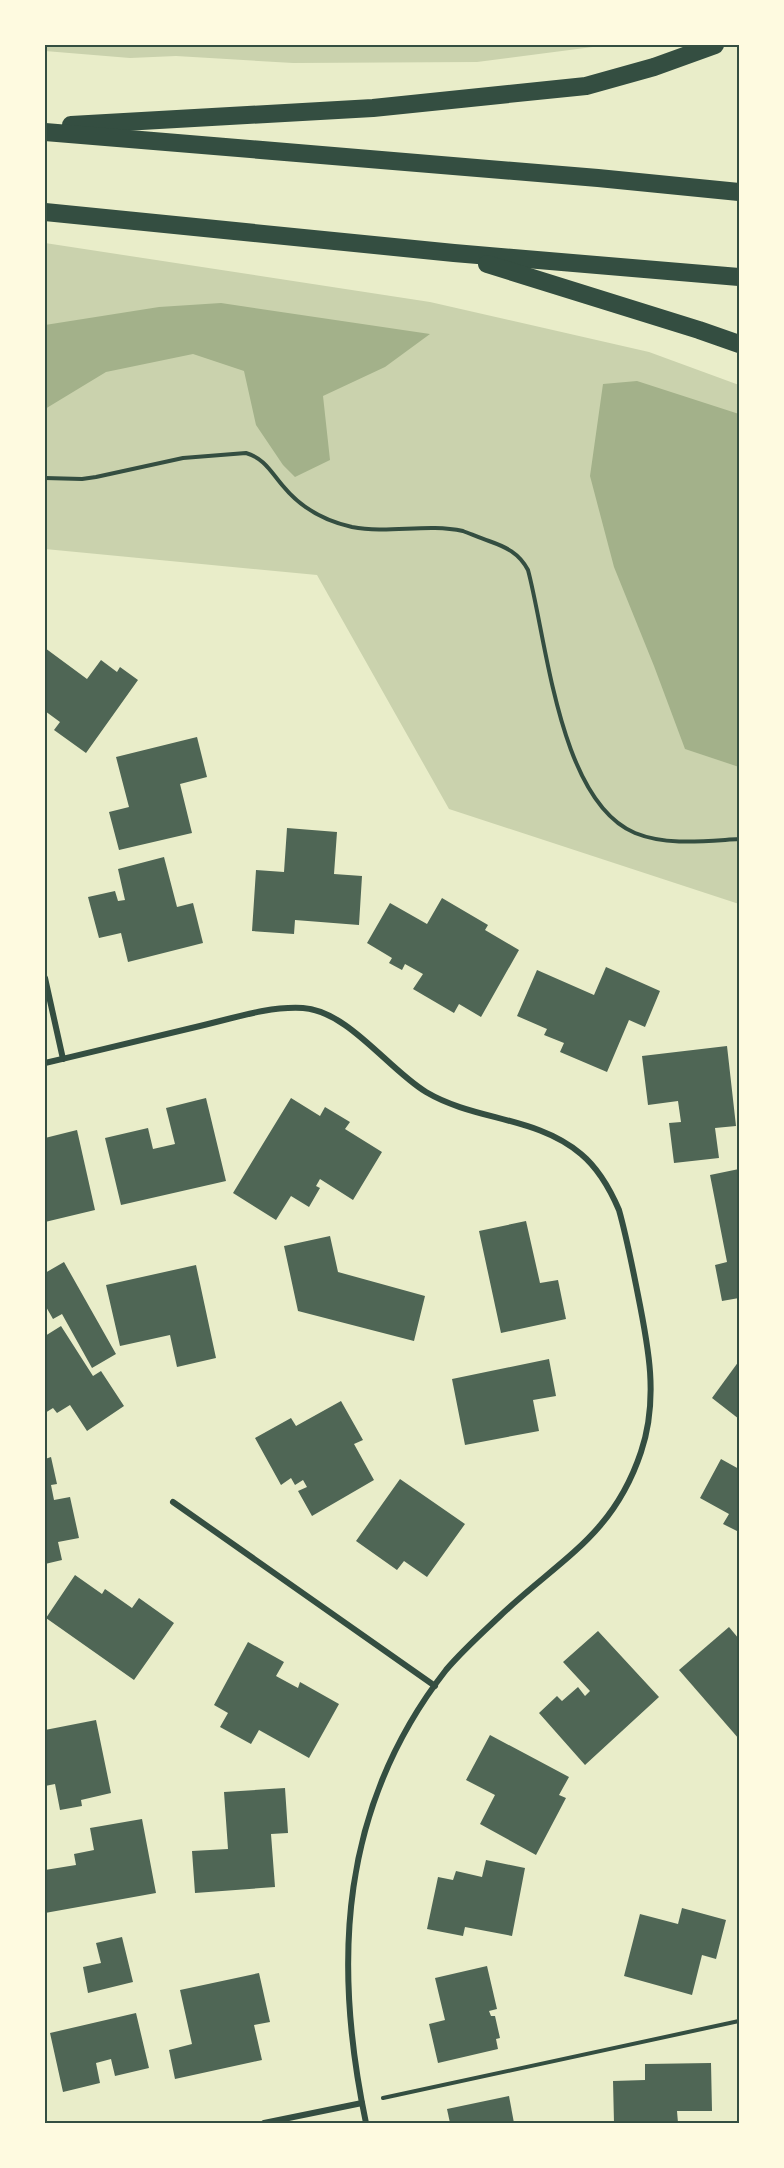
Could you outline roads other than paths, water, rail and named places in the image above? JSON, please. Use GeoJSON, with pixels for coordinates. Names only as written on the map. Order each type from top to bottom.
{"type":"FeatureCollection","features":[{"type":"Feature","properties":{"kind":"highway"},"geometry":{"type":"LineString","coordinates":[[45,127],[373,108],[586,86],[654,67],[715,45]]}},
{"type":"Feature","properties":{"kind":"highway"},"geometry":{"type":"LineString","coordinates":[[45,132],[598,178],[739,192]]}},
{"type":"Feature","properties":{"kind":"highway"},"geometry":{"type":"LineString","coordinates":[[45,212],[454,253],[739,278]]}},
{"type":"Feature","properties":{"kind":"highway"},"geometry":{"type":"LineString","coordinates":[[454,253],[739,344]]}},
{"type":"Feature","properties":{"kind":"street"},"geometry":{"type":"LineString","coordinates":[[45,978],[63,1059]]}},
{"type":"Feature","properties":{"kind":"street"},"geometry":{"type":"LineString","coordinates":[[45,1063],[266,1011],[306,1008],[326,1013],[342,1023],[426,1092],[469,1110],[530,1126],[559,1139],[581,1154],[598,1171],[611,1192],[625,1229],[649,1357],[651,1396],[648,1425],[642,1450],[619,1502],[605,1521],[585,1543],[494,1622],[448,1668],[410,1725],[367,1820],[355,1876],[348,1943],[347,1988],[350,2031],[366,2123]]}},
{"type":"Feature","properties":{"kind":"street"},"geometry":{"type":"LineString","coordinates":[[173,1502],[435,1686]]}},
{"type":"Feature","properties":{"kind":"street"},"geometry":{"type":"LineString","coordinates":[[264,2123],[362,2103]]}}]}
